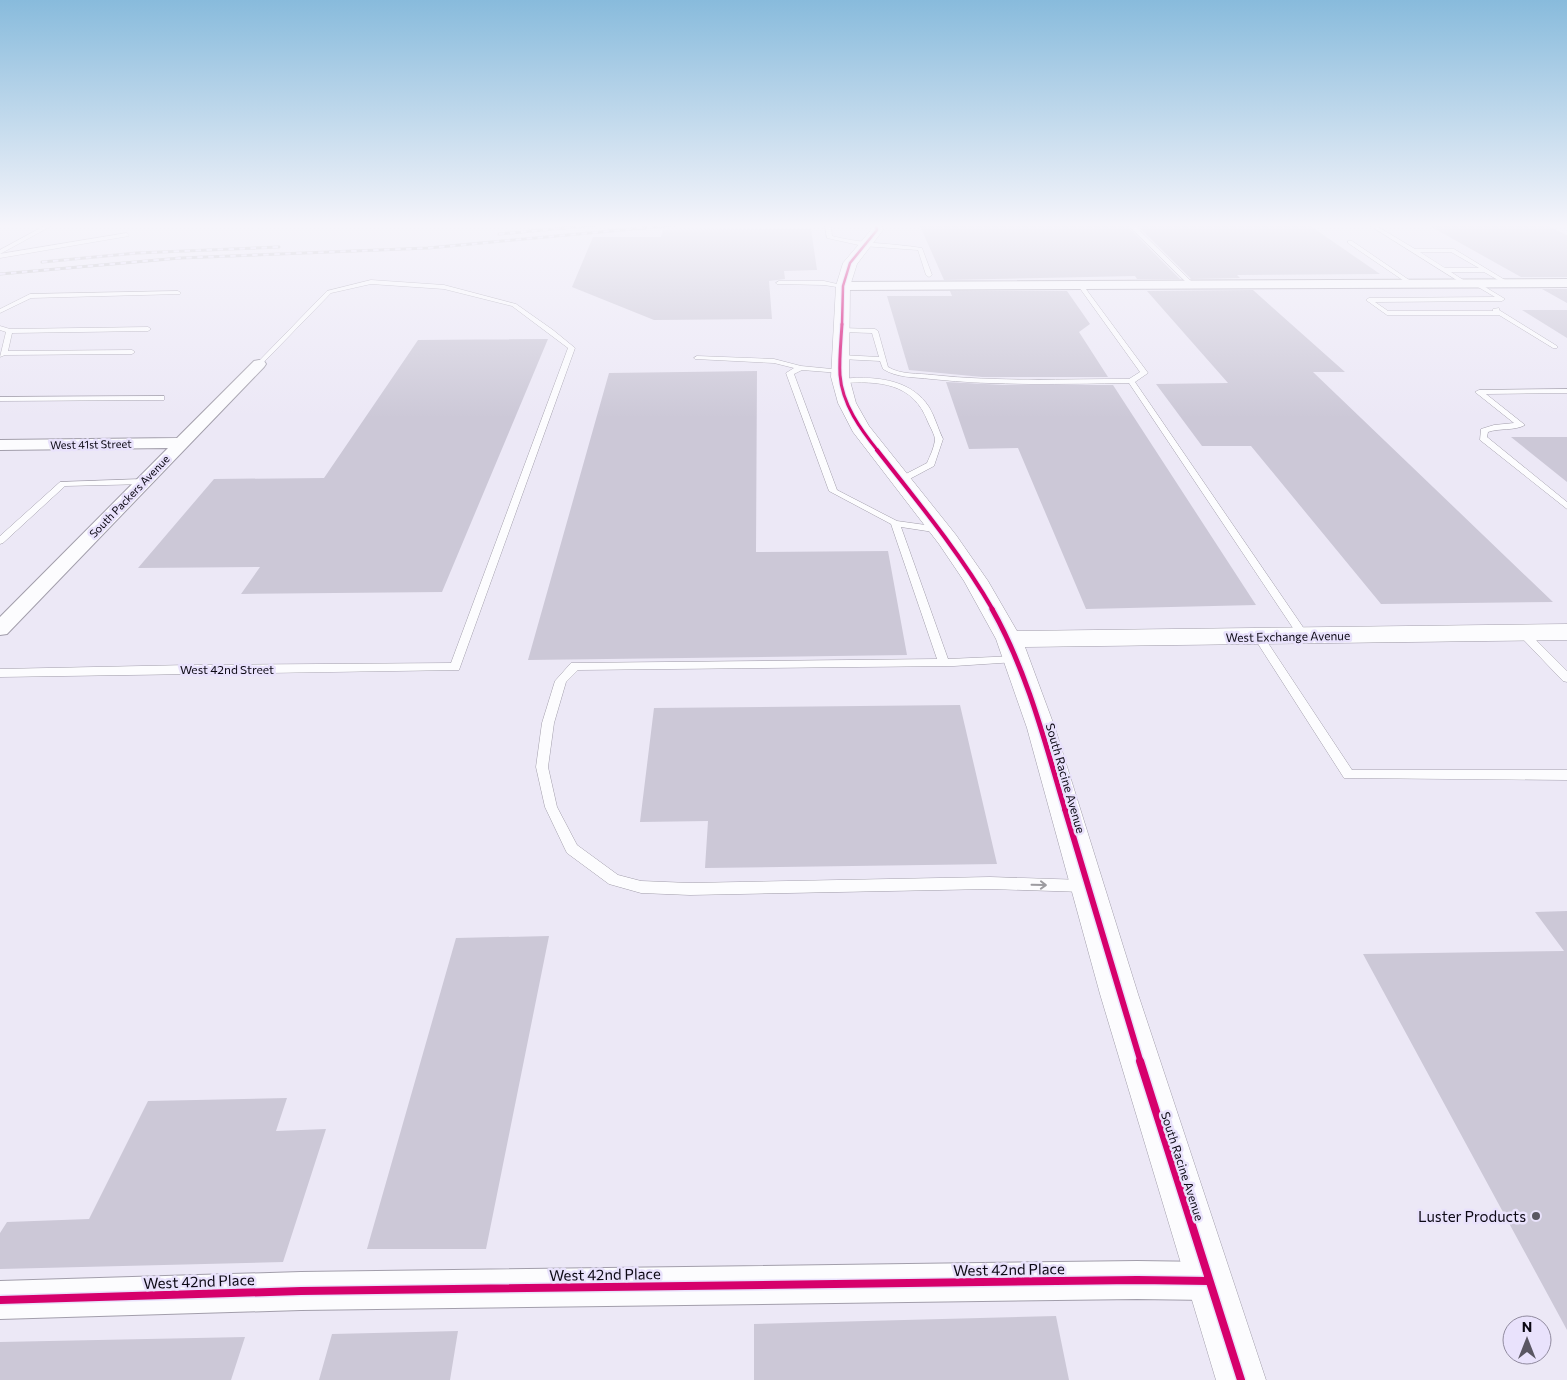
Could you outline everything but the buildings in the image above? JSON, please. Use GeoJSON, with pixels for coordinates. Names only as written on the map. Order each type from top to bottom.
{"type":"FeatureCollection","features":[{"type":"Feature","properties":{"kind":"street","name":"South Racine Avenue"},"geometry":{"type":"LineString","coordinates":[[843,289],[841,370],[847,403],[860,428],[940,530],[976,581],[1012,649],[1041,728],[1118,994],[1241,1380]]}},
{"type":"Feature","properties":{"kind":"street","name":"South Packers Avenue"},"geometry":{"type":"LineString","coordinates":[[0,629],[258,364]]}},
{"type":"Feature","properties":{"kind":"street","name":"West 41st Street"},"geometry":{"type":"LineString","coordinates":[[0,445],[181,443]]}},
{"type":"Feature","properties":{"kind":"street","name":"West Exchange Avenue"},"geometry":{"type":"LineString","coordinates":[[1012,649],[1258,636],[1567,632]]}},
{"type":"Feature","properties":{"kind":"street","name":"West 42nd Place"},"geometry":{"type":"LineString","coordinates":[[0,1300],[321,1291],[1137,1280],[1210,1281]]}},
{"type":"Feature","properties":{"kind":"lane","name":"West 42nd Street"},"geometry":{"type":"LineString","coordinates":[[258,364],[330,292],[341,289]]}},
{"type":"Feature","properties":{"kind":"lane","name":"West 42nd Street"},"geometry":{"type":"LineString","coordinates":[[0,673],[455,667],[572,348],[514,305],[453,289]]}},
{"type":"Feature","properties":{"kind":"lane"},"geometry":{"type":"LineString","coordinates":[[841,330],[875,331],[885,368],[890,372],[970,381],[1131,381],[1144,373],[1083,289]]}},
{"type":"Feature","properties":{"kind":"lane"},"geometry":{"type":"LineString","coordinates":[[1483,289],[1507,302],[1495,310],[1555,347]]}},
{"type":"Feature","properties":{"kind":"lane"},"geometry":{"type":"LineString","coordinates":[[0,311],[30,296],[178,293]]}},
{"type":"Feature","properties":{"kind":"lane"},"geometry":{"type":"LineString","coordinates":[[1500,313],[1387,313],[1369,300],[1502,299]]}},
{"type":"Feature","properties":{"kind":"lane"},"geometry":{"type":"LineString","coordinates":[[0,328],[8,330],[148,329]]}},
{"type":"Feature","properties":{"kind":"lane"},"geometry":{"type":"LineString","coordinates":[[8,330],[2,354],[132,352]]}},
{"type":"Feature","properties":{"kind":"lane"},"geometry":{"type":"LineString","coordinates":[[697,358],[774,361],[801,368],[841,370],[902,387],[924,405],[939,439],[931,464],[901,480]]}},
{"type":"Feature","properties":{"kind":"lane"},"geometry":{"type":"LineString","coordinates":[[841,370],[882,359]]}},
{"type":"Feature","properties":{"kind":"lane"},"geometry":{"type":"LineString","coordinates":[[801,368],[790,373],[833,491],[896,523],[940,530]]}},
{"type":"Feature","properties":{"kind":"lane"},"geometry":{"type":"LineString","coordinates":[[1131,381],[1303,635]]}},
{"type":"Feature","properties":{"kind":"lane"},"geometry":{"type":"LineString","coordinates":[[1567,391],[1479,392],[1522,425],[1494,427],[1484,431],[1483,438],[1567,506]]}},
{"type":"Feature","properties":{"kind":"lane"},"geometry":{"type":"LineString","coordinates":[[0,398],[161,398]]}},
{"type":"Feature","properties":{"kind":"lane"},"geometry":{"type":"LineString","coordinates":[[0,541],[63,484],[144,482]]}},
{"type":"Feature","properties":{"kind":"lane"},"geometry":{"type":"LineString","coordinates":[[896,523],[944,662]]}},
{"type":"Feature","properties":{"kind":"lane"},"geometry":{"type":"LineString","coordinates":[[1523,633],[1567,678]]}},
{"type":"Feature","properties":{"kind":"lane"},"geometry":{"type":"LineString","coordinates":[[1258,636],[1348,775],[1567,775]]}},
{"type":"Feature","properties":{"kind":"lane"},"geometry":{"type":"LineString","coordinates":[[1012,649],[944,662],[575,666],[562,681],[548,723],[542,767],[551,807],[572,849],[614,880],[641,887],[690,889],[990,884],[1087,886]]}},
{"type":"Feature","properties":{"kind":"cycle path"},"geometry":{"type":"LineString","coordinates":[[843,289],[840,377],[847,403],[860,428],[948,540],[976,581],[1009,639],[1041,728],[1119,994],[1241,1380]]}},
{"type":"Feature","properties":{"kind":"cycle path"},"geometry":{"type":"LineString","coordinates":[[0,1300],[301,1291],[1137,1280],[1209,1281]]}},
{"type":"Feature","properties":{"kind":"place","name":"Luster Products"},"geometry":{"type":"Point","coordinates":[1536,1216]}}]}
